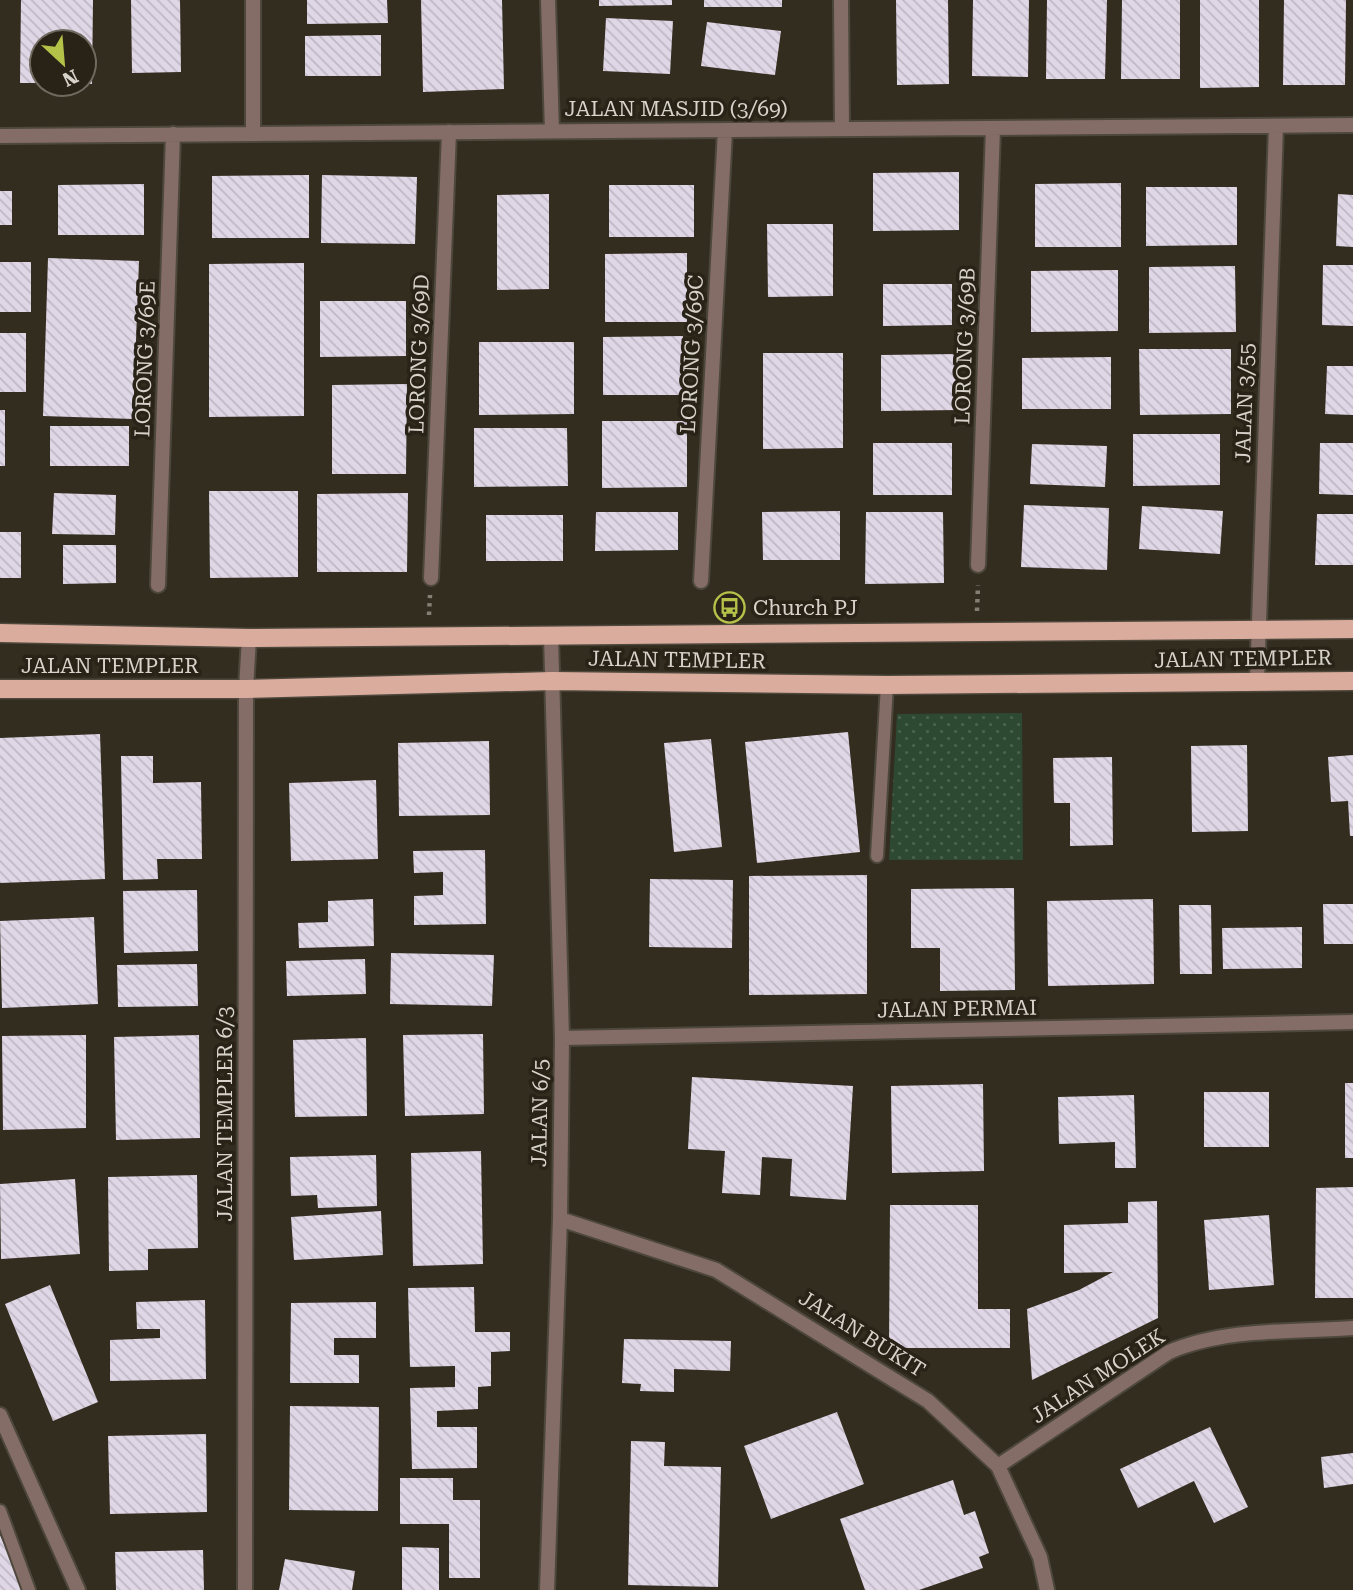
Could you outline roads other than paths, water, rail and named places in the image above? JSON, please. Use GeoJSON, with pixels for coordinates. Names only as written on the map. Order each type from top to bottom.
{"type":"FeatureCollection","features":[{"type":"Feature","properties":{"kind":"main road","name":"JALAN TEMPLER"},"geometry":{"type":"LineString","coordinates":[[0,633],[249,638],[1353,629]]}},
{"type":"Feature","properties":{"kind":"main road","name":"JALAN TEMPLER"},"geometry":{"type":"LineString","coordinates":[[0,689],[246,689],[552,681],[887,685],[1353,681]]}},
{"type":"Feature","properties":{"kind":"street"},"geometry":{"type":"LineString","coordinates":[[253,0],[253,134]]}},
{"type":"Feature","properties":{"kind":"street"},"geometry":{"type":"LineString","coordinates":[[548,0],[551,131]]}},
{"type":"Feature","properties":{"kind":"street"},"geometry":{"type":"LineString","coordinates":[[841,0],[842,129]]}},
{"type":"Feature","properties":{"kind":"street","name":"JALAN MASJID (3/69)"},"geometry":{"type":"LineString","coordinates":[[0,136],[1353,125]]}},
{"type":"Feature","properties":{"kind":"street","name":"JALAN 3/55"},"geometry":{"type":"LineString","coordinates":[[1257,681],[1276,126]]}},
{"type":"Feature","properties":{"kind":"street","name":"LORONG 3/69B"},"geometry":{"type":"LineString","coordinates":[[978,565],[993,128]]}},
{"type":"Feature","properties":{"kind":"street","name":"LORONG 3/69C"},"geometry":{"type":"LineString","coordinates":[[701,581],[725,130]]}},
{"type":"Feature","properties":{"kind":"street","name":"LORONG 3/69D"},"geometry":{"type":"LineString","coordinates":[[431,578],[449,132]]}},
{"type":"Feature","properties":{"kind":"street","name":"LORONG 3/69E"},"geometry":{"type":"LineString","coordinates":[[158,585],[173,134]]}},
{"type":"Feature","properties":{"kind":"street","name":"JALAN 6/5"},"geometry":{"type":"LineString","coordinates":[[547,1590],[560,1219],[562,1038],[551,636]]}},
{"type":"Feature","properties":{"kind":"street","name":"JALAN TEMPLER 6/3"},"geometry":{"type":"LineString","coordinates":[[245,1590],[246,689],[249,638]]}},
{"type":"Feature","properties":{"kind":"street","name":"JALAN PERMAI"},"geometry":{"type":"LineString","coordinates":[[562,1038],[1353,1022]]}},
{"type":"Feature","properties":{"kind":"street","name":"JALAN BUKIT"},"geometry":{"type":"LineString","coordinates":[[560,1219],[716,1270],[928,1401],[998,1466],[1040,1557],[1047,1590]]}},
{"type":"Feature","properties":{"kind":"street","name":"JALAN MOLEK"},"geometry":{"type":"LineString","coordinates":[[998,1466],[1169,1352],[1189,1343],[1223,1337],[1353,1328]]}},
{"type":"Feature","properties":{"kind":"street"},"geometry":{"type":"LineString","coordinates":[[0,1415],[78,1590]]}},
{"type":"Feature","properties":{"kind":"lane"},"geometry":{"type":"LineString","coordinates":[[877,856],[887,685]]}},
{"type":"Feature","properties":{"kind":"lane"},"geometry":{"type":"LineString","coordinates":[[0,1511],[29,1590]]}},
{"type":"Feature","properties":{"kind":"place","name":"Church PJ"},"geometry":{"type":"Point","coordinates":[730,608]}}]}
